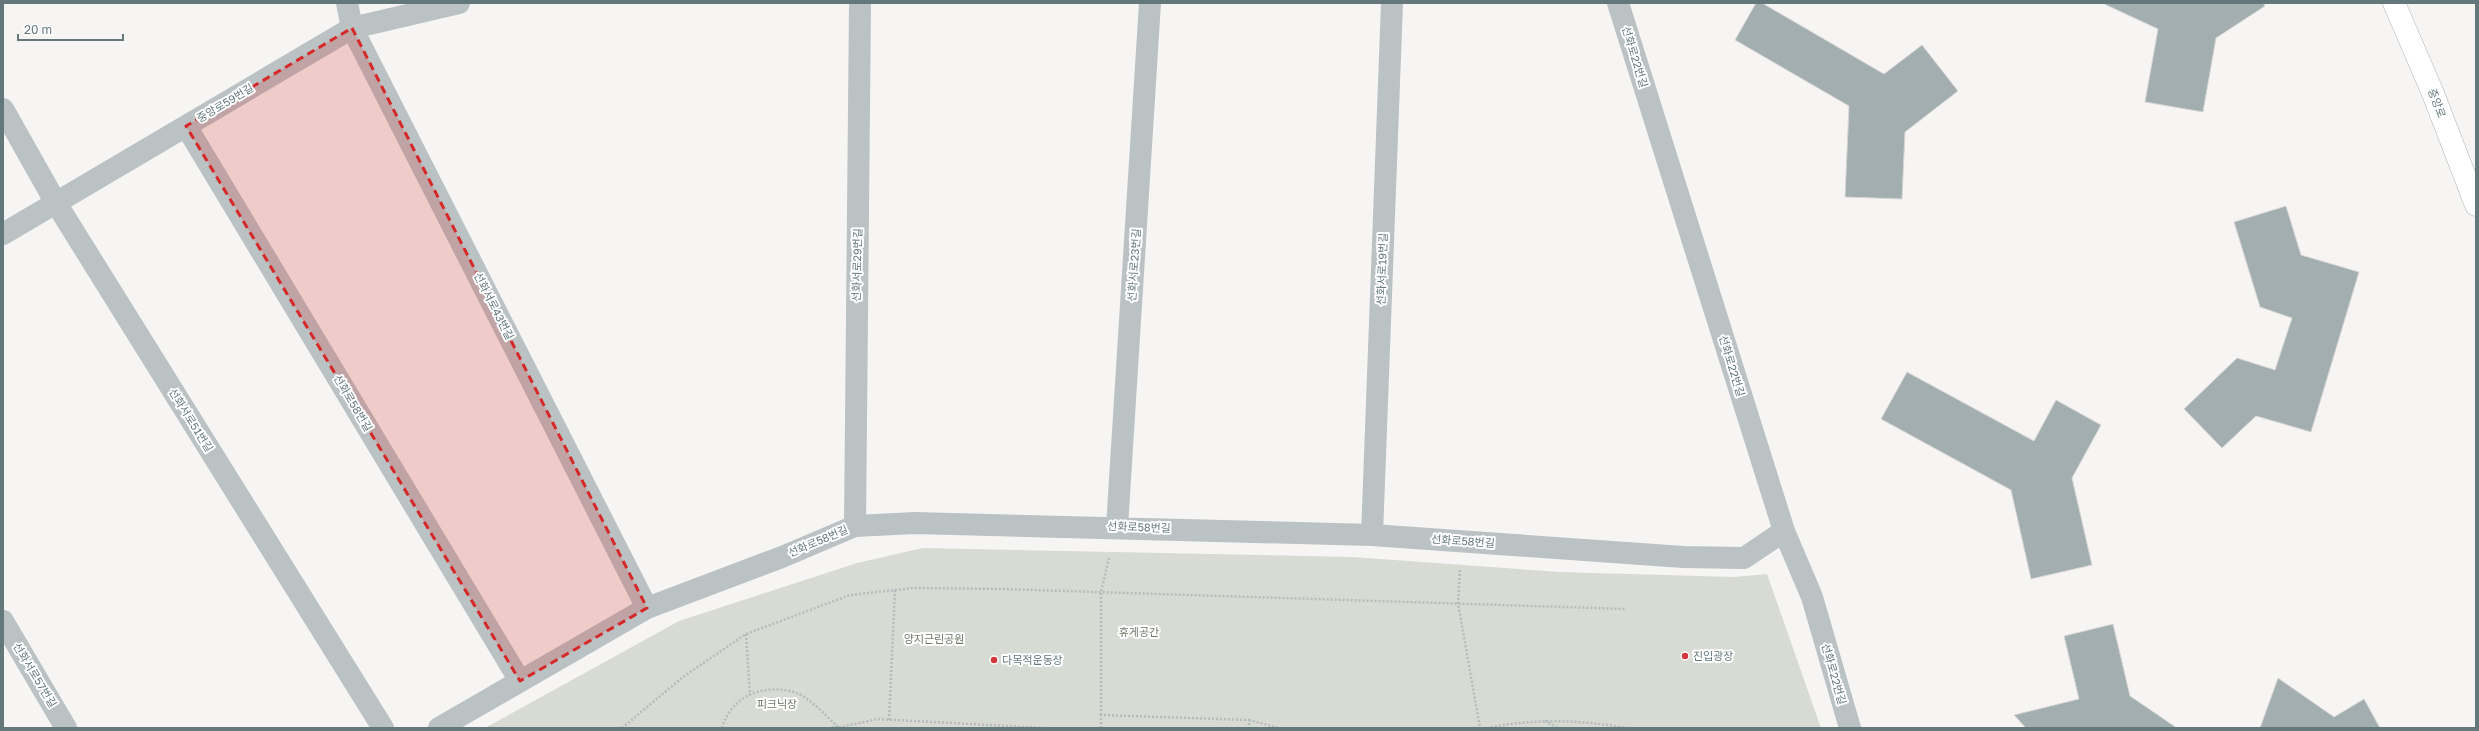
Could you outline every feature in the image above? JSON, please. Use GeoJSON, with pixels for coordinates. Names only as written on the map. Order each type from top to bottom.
{"type":"FeatureCollection","features":[{"type":"Feature","properties":{"kind":"main road","name":"중앙로"},"geometry":{"type":"LineString","coordinates":[[2394,3],[2432,91],[2476,205]]}},
{"type":"Feature","properties":{"kind":"street","name":"선화서로43번길"},"geometry":{"type":"LineString","coordinates":[[346,3],[352,28],[647,608]]}},
{"type":"Feature","properties":{"kind":"street","name":"중앙로59번길"},"geometry":{"type":"LineString","coordinates":[[3,234],[352,28],[459,3]]}},
{"type":"Feature","properties":{"kind":"street","name":"선화서로29번길"},"geometry":{"type":"LineString","coordinates":[[854,526],[860,3]]}},
{"type":"Feature","properties":{"kind":"street","name":"선화서로23번길"},"geometry":{"type":"LineString","coordinates":[[1117,527],[1150,3]]}},
{"type":"Feature","properties":{"kind":"street","name":"선화서로19번길"},"geometry":{"type":"LineString","coordinates":[[1372,535],[1392,3]]}},
{"type":"Feature","properties":{"kind":"street","name":"선화로22번길"},"geometry":{"type":"LineString","coordinates":[[1618,3],[1784,531],[1812,597],[1850,728]]}},
{"type":"Feature","properties":{"kind":"street","name":"선화서로51번길"},"geometry":{"type":"LineString","coordinates":[[3,109],[56,203],[383,728]]}},
{"type":"Feature","properties":{"kind":"street","name":"선화로58번길"},"geometry":{"type":"LineString","coordinates":[[186,126],[520,681]]}},
{"type":"Feature","properties":{"kind":"street","name":"선화로58번길"},"geometry":{"type":"LineString","coordinates":[[439,728],[647,608],[782,557],[854,526],[915,523],[1117,527],[1372,535],[1683,557],[1744,558],[1784,531]]}},
{"type":"Feature","properties":{"kind":"street","name":"선화서로57번길"},"geometry":{"type":"LineString","coordinates":[[3,621],[66,728]]}},
{"type":"Feature","properties":{"kind":"path"},"geometry":{"type":"LineString","coordinates":[[622,728],[683,677],[746,634],[850,595],[895,590],[996,589],[1626,608]]}},
{"type":"Feature","properties":{"kind":"path"},"geometry":{"type":"LineString","coordinates":[[890,720],[895,590]]}},
{"type":"Feature","properties":{"kind":"path"},"geometry":{"type":"LineString","coordinates":[[1100,592],[1101,728]]}},
{"type":"Feature","properties":{"kind":"path"},"geometry":{"type":"LineString","coordinates":[[1458,603],[1480,728]]}},
{"type":"Feature","properties":{"kind":"path"},"geometry":{"type":"LineString","coordinates":[[746,634],[750,695]]}},
{"type":"Feature","properties":{"kind":"path"},"geometry":{"type":"LineString","coordinates":[[722,728],[725,718],[742,698],[760,690],[791,691],[816,705],[836,727]]}},
{"type":"Feature","properties":{"kind":"path"},"geometry":{"type":"LineString","coordinates":[[1101,715],[1249,720],[1279,728]]}},
{"type":"Feature","properties":{"kind":"path"},"geometry":{"type":"LineString","coordinates":[[830,728],[878,719],[1044,728]]}},
{"type":"Feature","properties":{"kind":"path"},"geometry":{"type":"LineString","coordinates":[[1249,720],[1249,728]]}},
{"type":"Feature","properties":{"kind":"path"},"geometry":{"type":"LineString","coordinates":[[1542,720],[1559,728]]}},
{"type":"Feature","properties":{"kind":"path"},"geometry":{"type":"LineString","coordinates":[[1487,728],[1542,720],[1594,723],[1628,728]]}},
{"type":"Feature","properties":{"kind":"highlighted area"},"geometry":{"type":"Polygon","coordinates":[[[352,28],[647,608],[520,681],[186,126],[352,28]]]}},
{"type":"Feature","properties":{"kind":"green space","name":"양지근린공원"},"geometry":{"type":"Polygon","coordinates":[[[923,548],[1353,557],[1560,572],[1734,577],[1767,574],[1821,728],[485,728],[679,621],[857,563],[923,548]]]}},
{"type":"Feature","properties":{"kind":"building"},"geometry":{"type":"Polygon","coordinates":[[[1756,3],[1762,3],[1884,74],[1922,45],[1958,91],[1905,132],[1902,199],[1845,197],[1849,106],[1735,40],[1756,3]]]}},
{"type":"Feature","properties":{"kind":"building"},"geometry":{"type":"Polygon","coordinates":[[[2102,3],[2263,3],[2265,6],[2216,38],[2203,112],[2145,102],[2158,29],[2102,3]]]}},
{"type":"Feature","properties":{"kind":"building"},"geometry":{"type":"Polygon","coordinates":[[[2286,206],[2301,255],[2359,272],[2311,432],[2256,416],[2222,448],[2184,409],[2237,358],[2275,370],[2292,318],[2260,307],[2234,222],[2286,206]]]}},
{"type":"Feature","properties":{"kind":"building"},"geometry":{"type":"Polygon","coordinates":[[[1907,372],[2034,441],[2056,400],[2101,425],[2072,478],[2092,565],[2031,579],[2011,490],[1881,419],[1907,372]]]}},
{"type":"Feature","properties":{"kind":"building"},"geometry":{"type":"Polygon","coordinates":[[[2113,624],[2130,696],[2177,728],[2026,728],[2014,715],[2079,699],[2064,636],[2113,624]]]}},
{"type":"Feature","properties":{"kind":"building"},"geometry":{"type":"Polygon","coordinates":[[[2278,678],[2334,717],[2364,699],[2380,728],[2260,728],[2278,678]]]}},
{"type":"Feature","properties":{"kind":"place","name":"진입광장"},"geometry":{"type":"Point","coordinates":[1685,656]}},
{"type":"Feature","properties":{"kind":"place","name":"다목적운동장"},"geometry":{"type":"Point","coordinates":[994,660]}},
{"type":"Feature","properties":{"kind":"park label","name":"휴게공간"},"geometry":{"type":"Point","coordinates":[1139,632]}},
{"type":"Feature","properties":{"kind":"park label","name":"피크닉장"},"geometry":{"type":"Point","coordinates":[777,704]}}]}
